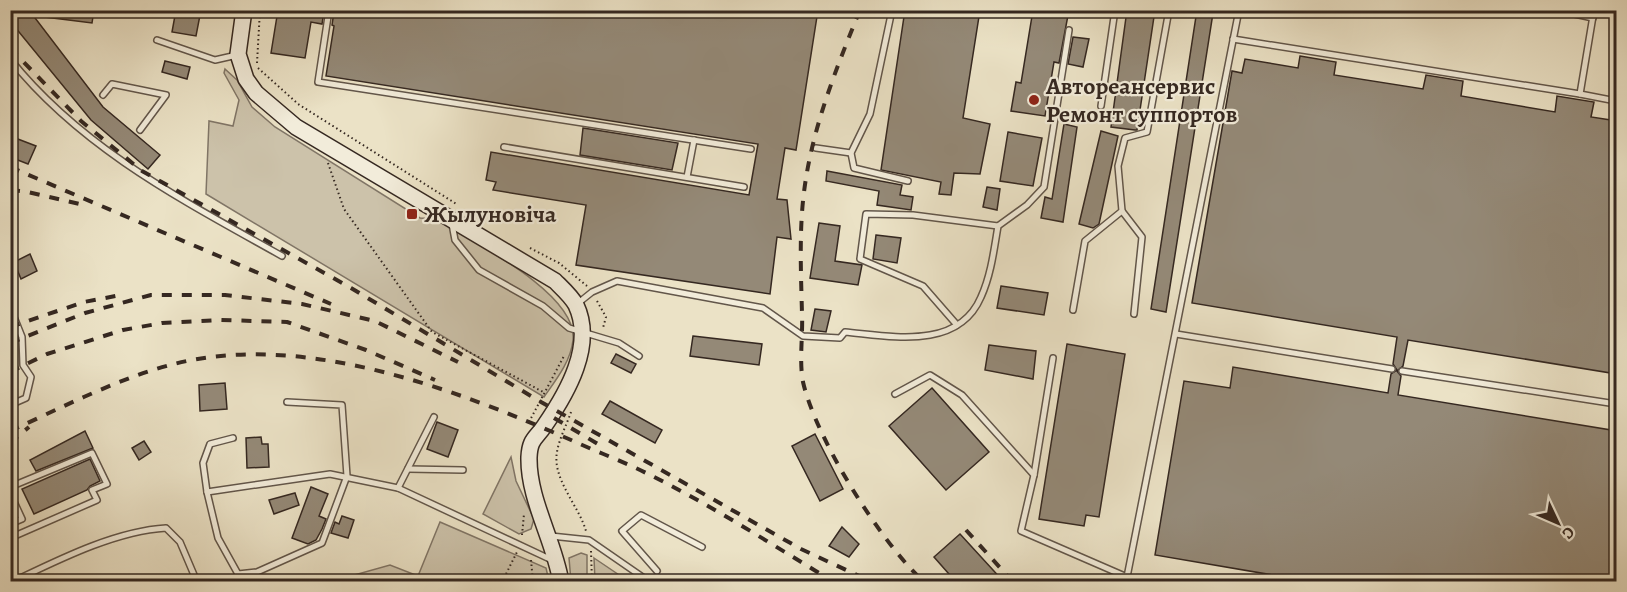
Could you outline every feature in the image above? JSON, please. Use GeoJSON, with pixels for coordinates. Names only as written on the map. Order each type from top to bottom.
{"type":"FeatureCollection","features":[{"type":"Feature","properties":{"kind":"street"},"geometry":{"type":"LineString","coordinates":[[244,10],[238,54],[246,79],[256,93],[296,127],[555,281],[576,305],[583,347],[577,364],[544,428],[532,438],[529,453],[534,489],[558,563],[561,582]]}},
{"type":"Feature","properties":{"kind":"lane"},"geometry":{"type":"LineString","coordinates":[[329,10],[318,82],[751,149]]}},
{"type":"Feature","properties":{"kind":"lane"},"geometry":{"type":"LineString","coordinates":[[892,10],[870,114],[851,153],[854,168],[908,181]]}},
{"type":"Feature","properties":{"kind":"lane"},"geometry":{"type":"LineString","coordinates":[[1101,106],[1115,10]]}},
{"type":"Feature","properties":{"kind":"lane"},"geometry":{"type":"LineString","coordinates":[[1134,314],[1142,237],[1122,212],[1118,166],[1125,138],[1147,132],[1169,10]]}},
{"type":"Feature","properties":{"kind":"lane"},"geometry":{"type":"LineString","coordinates":[[1053,358],[1034,476],[1021,531],[1127,578],[1239,10]]}},
{"type":"Feature","properties":{"kind":"lane"},"geometry":{"type":"LineString","coordinates":[[1556,10],[1593,18]]}},
{"type":"Feature","properties":{"kind":"lane"},"geometry":{"type":"LineString","coordinates":[[1580,94],[1594,10]]}},
{"type":"Feature","properties":{"kind":"lane"},"geometry":{"type":"LineString","coordinates":[[576,305],[592,292],[618,281],[763,308],[803,336],[840,338],[845,332],[918,338],[941,333],[957,325],[980,301],[987,282],[998,226],[1027,205],[1044,187],[1069,30]]}},
{"type":"Feature","properties":{"kind":"lane"},"geometry":{"type":"LineString","coordinates":[[1233,39],[1617,100]]}},
{"type":"Feature","properties":{"kind":"lane"},"geometry":{"type":"LineString","coordinates":[[156,40],[215,60],[238,54]]}},
{"type":"Feature","properties":{"kind":"lane"},"geometry":{"type":"LineString","coordinates":[[10,59],[37,93],[144,178],[282,256]]}},
{"type":"Feature","properties":{"kind":"lane"},"geometry":{"type":"LineString","coordinates":[[103,95],[112,84],[166,95],[140,130]]}},
{"type":"Feature","properties":{"kind":"lane"},"geometry":{"type":"LineString","coordinates":[[687,177],[694,140]]}},
{"type":"Feature","properties":{"kind":"lane"},"geometry":{"type":"LineString","coordinates":[[504,147],[744,187]]}},
{"type":"Feature","properties":{"kind":"lane"},"geometry":{"type":"LineString","coordinates":[[816,148],[851,153]]}},
{"type":"Feature","properties":{"kind":"lane"},"geometry":{"type":"LineString","coordinates":[[1073,310],[1085,241],[1122,212]]}},
{"type":"Feature","properties":{"kind":"lane"},"geometry":{"type":"LineString","coordinates":[[957,325],[923,286],[860,259],[866,214],[913,214],[998,226]]}},
{"type":"Feature","properties":{"kind":"lane"},"geometry":{"type":"LineString","coordinates":[[451,220],[454,240],[479,270],[543,306],[569,328],[619,344],[639,356]]}},
{"type":"Feature","properties":{"kind":"lane"},"geometry":{"type":"LineString","coordinates":[[10,405],[26,398],[32,377],[23,365],[22,338],[11,309]]}},
{"type":"Feature","properties":{"kind":"lane"},"geometry":{"type":"LineString","coordinates":[[1176,334],[1392,369]]}},
{"type":"Feature","properties":{"kind":"lane"},"geometry":{"type":"LineString","coordinates":[[1402,371],[1617,404]]}},
{"type":"Feature","properties":{"kind":"lane"},"geometry":{"type":"LineString","coordinates":[[895,394],[930,375],[962,395],[1034,476]]}},
{"type":"Feature","properties":{"kind":"lane"},"geometry":{"type":"LineString","coordinates":[[233,438],[210,444],[203,463],[218,538],[238,574],[257,572],[322,543],[347,476],[342,405],[287,402]]}},
{"type":"Feature","properties":{"kind":"lane"},"geometry":{"type":"LineString","coordinates":[[398,488],[434,417]]}},
{"type":"Feature","properties":{"kind":"lane"},"geometry":{"type":"LineString","coordinates":[[10,487],[92,453],[107,484],[92,490],[97,500],[10,538]]}},
{"type":"Feature","properties":{"kind":"lane"},"geometry":{"type":"LineString","coordinates":[[408,469],[463,470]]}},
{"type":"Feature","properties":{"kind":"lane"},"geometry":{"type":"LineString","coordinates":[[207,492],[330,474],[347,476],[398,488],[558,563]]}},
{"type":"Feature","properties":{"kind":"lane"},"geometry":{"type":"LineString","coordinates":[[10,493],[22,519],[10,524]]}},
{"type":"Feature","properties":{"kind":"lane"},"geometry":{"type":"LineString","coordinates":[[657,571],[622,531],[640,515],[702,547]]}},
{"type":"Feature","properties":{"kind":"lane"},"geometry":{"type":"LineString","coordinates":[[12,582],[64,557],[148,529],[166,528],[180,542],[198,582]]}},
{"type":"Feature","properties":{"kind":"lane"},"geometry":{"type":"LineString","coordinates":[[550,536],[589,540],[644,578]]}},
{"type":"Feature","properties":{"kind":"path"},"geometry":{"type":"LineString","coordinates":[[260,10],[256,66],[267,78],[298,104],[462,208]]}},
{"type":"Feature","properties":{"kind":"path"},"geometry":{"type":"LineString","coordinates":[[327,160],[344,209],[432,332],[545,393]]}},
{"type":"Feature","properties":{"kind":"path"},"geometry":{"type":"LineString","coordinates":[[521,244],[559,262],[592,292],[606,317],[600,338]]}},
{"type":"Feature","properties":{"kind":"path"},"geometry":{"type":"LineString","coordinates":[[572,410],[556,453],[557,470],[581,515],[589,540],[592,582]]}},
{"type":"Feature","properties":{"kind":"path"},"geometry":{"type":"LineString","coordinates":[[531,551],[533,582]]}},
{"type":"Feature","properties":{"kind":"shaded area"},"geometry":{"type":"Polygon","coordinates":[[[225,69],[237,80],[252,107],[275,127],[420,218],[436,219],[496,255],[520,270],[559,304],[570,322],[572,348],[558,377],[544,397],[206,194],[209,121],[233,126],[239,100],[224,73],[225,69]]]}},
{"type":"Feature","properties":{"kind":"shaded area"},"geometry":{"type":"Polygon","coordinates":[[[511,457],[516,481],[534,519],[531,529],[519,534],[483,514],[511,457]]]}},
{"type":"Feature","properties":{"kind":"shaded area"},"geometry":{"type":"Polygon","coordinates":[[[440,522],[546,568],[549,581],[333,581],[390,565],[418,576],[440,522]]]}},
{"type":"Feature","properties":{"kind":"shaded area"},"geometry":{"type":"Polygon","coordinates":[[[581,553],[587,555],[587,581],[571,581],[569,558],[581,553]]]}},
{"type":"Feature","properties":{"kind":"shaded area"},"geometry":{"type":"Polygon","coordinates":[[[594,558],[628,581],[595,581],[594,558]]]}},
{"type":"Feature","properties":{"kind":"building"},"geometry":{"type":"Polygon","coordinates":[[[10,10],[29,10],[103,107],[160,155],[148,169],[91,120],[10,21],[10,10]]]}},
{"type":"Feature","properties":{"kind":"building"},"geometry":{"type":"Polygon","coordinates":[[[45,10],[94,10],[92,23],[45,17],[45,10]]]}},
{"type":"Feature","properties":{"kind":"building"},"geometry":{"type":"Polygon","coordinates":[[[176,10],[201,10],[196,36],[172,32],[176,10]]]}},
{"type":"Feature","properties":{"kind":"building"},"geometry":{"type":"Polygon","coordinates":[[[278,10],[324,11],[322,24],[311,22],[305,58],[271,53],[278,10]]]}},
{"type":"Feature","properties":{"kind":"building"},"geometry":{"type":"Polygon","coordinates":[[[337,10],[818,10],[796,150],[785,148],[777,199],[787,200],[791,239],[777,237],[770,294],[576,265],[586,205],[493,190],[496,182],[486,180],[491,152],[749,195],[758,144],[326,76],[334,12],[337,10]]]}},
{"type":"Feature","properties":{"kind":"building"},"geometry":{"type":"Polygon","coordinates":[[[905,10],[980,10],[963,118],[990,124],[980,174],[954,173],[951,195],[939,194],[941,182],[881,170],[905,10]]]}},
{"type":"Feature","properties":{"kind":"building"},"geometry":{"type":"Polygon","coordinates":[[[1033,10],[1069,10],[1059,63],[1054,62],[1045,116],[1011,111],[1016,82],[1021,83],[1033,10]]]}},
{"type":"Feature","properties":{"kind":"building"},"geometry":{"type":"Polygon","coordinates":[[[1127,10],[1155,10],[1137,130],[1111,127],[1127,10]]]}},
{"type":"Feature","properties":{"kind":"building"},"geometry":{"type":"Polygon","coordinates":[[[1197,10],[1213,13],[1166,312],[1151,309],[1197,10]]]}},
{"type":"Feature","properties":{"kind":"building"},"geometry":{"type":"Polygon","coordinates":[[[1073,37],[1089,39],[1083,67],[1068,64],[1073,37]]]}},
{"type":"Feature","properties":{"kind":"building"},"geometry":{"type":"Polygon","coordinates":[[[1300,56],[1336,62],[1334,75],[1423,89],[1426,75],[1463,81],[1461,96],[1555,112],[1557,96],[1594,102],[1591,117],[1617,121],[1617,374],[1408,340],[1403,366],[1397,371],[1401,376],[1398,395],[1617,431],[1617,582],[1314,582],[1155,555],[1184,381],[1230,388],[1233,367],[1388,393],[1391,374],[1397,370],[1393,364],[1397,337],[1192,303],[1232,71],[1242,73],[1245,59],[1298,68],[1300,56]]]}},
{"type":"Feature","properties":{"kind":"building"},"geometry":{"type":"Polygon","coordinates":[[[165,61],[190,67],[187,79],[162,72],[165,61]]]}},
{"type":"Feature","properties":{"kind":"building"},"geometry":{"type":"Polygon","coordinates":[[[1064,124],[1077,127],[1063,222],[1041,218],[1045,197],[1052,199],[1064,124]]]}},
{"type":"Feature","properties":{"kind":"building"},"geometry":{"type":"Polygon","coordinates":[[[583,128],[678,143],[672,170],[580,155],[583,128]]]}},
{"type":"Feature","properties":{"kind":"building"},"geometry":{"type":"Polygon","coordinates":[[[1101,131],[1118,136],[1099,224],[1093,228],[1079,224],[1101,131]]]}},
{"type":"Feature","properties":{"kind":"building"},"geometry":{"type":"Polygon","coordinates":[[[1008,132],[1042,138],[1033,186],[1000,181],[1008,132]]]}},
{"type":"Feature","properties":{"kind":"building"},"geometry":{"type":"Polygon","coordinates":[[[10,136],[36,146],[28,164],[10,157],[10,136]]]}},
{"type":"Feature","properties":{"kind":"building"},"geometry":{"type":"Polygon","coordinates":[[[827,171],[902,185],[900,195],[913,197],[911,210],[877,205],[879,191],[826,181],[827,171]]]}},
{"type":"Feature","properties":{"kind":"building"},"geometry":{"type":"Polygon","coordinates":[[[987,187],[1000,189],[997,210],[983,207],[987,187]]]}},
{"type":"Feature","properties":{"kind":"building"},"geometry":{"type":"Polygon","coordinates":[[[819,223],[840,226],[835,261],[862,265],[858,285],[810,278],[819,223]]]}},
{"type":"Feature","properties":{"kind":"building"},"geometry":{"type":"Polygon","coordinates":[[[876,235],[901,238],[897,263],[873,259],[876,235]]]}},
{"type":"Feature","properties":{"kind":"building"},"geometry":{"type":"Polygon","coordinates":[[[30,254],[37,271],[21,279],[14,262],[30,254]]]}},
{"type":"Feature","properties":{"kind":"building"},"geometry":{"type":"Polygon","coordinates":[[[1001,286],[1048,293],[1044,315],[997,308],[1001,286]]]}},
{"type":"Feature","properties":{"kind":"building"},"geometry":{"type":"Polygon","coordinates":[[[815,309],[831,311],[826,332],[811,330],[815,309]]]}},
{"type":"Feature","properties":{"kind":"building"},"geometry":{"type":"Polygon","coordinates":[[[693,336],[762,344],[759,365],[690,356],[693,336]]]}},
{"type":"Feature","properties":{"kind":"building"},"geometry":{"type":"Polygon","coordinates":[[[1067,344],[1125,354],[1099,517],[1086,515],[1084,526],[1039,519],[1067,344]]]}},
{"type":"Feature","properties":{"kind":"building"},"geometry":{"type":"Polygon","coordinates":[[[989,345],[1036,351],[1033,379],[985,370],[989,345]]]}},
{"type":"Feature","properties":{"kind":"building"},"geometry":{"type":"Polygon","coordinates":[[[616,354],[636,364],[631,373],[611,363],[616,354]]]}},
{"type":"Feature","properties":{"kind":"building"},"geometry":{"type":"Polygon","coordinates":[[[225,383],[227,409],[200,411],[199,385],[225,383]]]}},
{"type":"Feature","properties":{"kind":"building"},"geometry":{"type":"Polygon","coordinates":[[[932,388],[989,452],[946,490],[889,426],[932,388]]]}},
{"type":"Feature","properties":{"kind":"building"},"geometry":{"type":"Polygon","coordinates":[[[610,401],[662,430],[655,443],[602,414],[610,401]]]}},
{"type":"Feature","properties":{"kind":"building"},"geometry":{"type":"Polygon","coordinates":[[[437,422],[458,430],[448,457],[427,449],[437,422]]]}},
{"type":"Feature","properties":{"kind":"building"},"geometry":{"type":"Polygon","coordinates":[[[85,431],[93,448],[36,471],[30,460],[85,431]]]}},
{"type":"Feature","properties":{"kind":"building"},"geometry":{"type":"Polygon","coordinates":[[[815,434],[843,489],[820,501],[792,446],[815,434]]]}},
{"type":"Feature","properties":{"kind":"building"},"geometry":{"type":"Polygon","coordinates":[[[261,437],[262,444],[268,444],[269,467],[247,468],[246,438],[261,437]]]}},
{"type":"Feature","properties":{"kind":"building"},"geometry":{"type":"Polygon","coordinates":[[[144,441],[151,452],[139,460],[132,448],[144,441]]]}},
{"type":"Feature","properties":{"kind":"building"},"geometry":{"type":"Polygon","coordinates":[[[90,459],[100,481],[87,490],[34,514],[22,489],[90,459]]]}},
{"type":"Feature","properties":{"kind":"building"},"geometry":{"type":"Polygon","coordinates":[[[311,487],[328,494],[319,516],[326,519],[322,529],[316,540],[308,544],[292,538],[311,487]]]}},
{"type":"Feature","properties":{"kind":"building"},"geometry":{"type":"Polygon","coordinates":[[[295,493],[299,505],[274,514],[269,500],[295,493]]]}},
{"type":"Feature","properties":{"kind":"building"},"geometry":{"type":"Polygon","coordinates":[[[342,516],[354,520],[348,538],[331,533],[335,522],[339,524],[342,516]]]}},
{"type":"Feature","properties":{"kind":"building"},"geometry":{"type":"Polygon","coordinates":[[[842,527],[859,544],[849,557],[829,546],[842,527]]]}},
{"type":"Feature","properties":{"kind":"building"},"geometry":{"type":"Polygon","coordinates":[[[960,534],[1004,582],[956,582],[934,557],[960,534]]]}},
{"type":"Feature","properties":{"kind":"railway"},"geometry":{"type":"LineString","coordinates":[[860,10],[826,99],[813,145],[804,192],[801,238],[802,374],[810,405],[821,432],[852,489],[889,542],[924,582]]}},
{"type":"Feature","properties":{"kind":"railway"},"geometry":{"type":"LineString","coordinates":[[10,48],[81,121],[142,171],[351,288],[541,402],[801,549],[872,582]]}},
{"type":"Feature","properties":{"kind":"railway"},"geometry":{"type":"LineString","coordinates":[[10,167],[331,304]]}},
{"type":"Feature","properties":{"kind":"railway"},"geometry":{"type":"LineString","coordinates":[[10,190],[84,205]]}},
{"type":"Feature","properties":{"kind":"railway"},"geometry":{"type":"LineString","coordinates":[[10,327],[84,302],[121,295]]}},
{"type":"Feature","properties":{"kind":"railway"},"geometry":{"type":"LineString","coordinates":[[10,343],[85,313],[151,295],[225,295],[302,304],[375,321],[458,362]]}},
{"type":"Feature","properties":{"kind":"railway"},"geometry":{"type":"LineString","coordinates":[[10,372],[47,354],[123,330],[162,323],[221,320],[287,322],[366,350],[435,380]]}},
{"type":"Feature","properties":{"kind":"railway"},"geometry":{"type":"LineString","coordinates":[[10,431],[112,385],[174,364],[223,356],[274,355],[325,360],[377,370],[478,402],[621,461],[697,500],[834,582]]}},
{"type":"Feature","properties":{"kind":"railway"},"geometry":{"type":"LineString","coordinates":[[554,418],[603,447]]}},
{"type":"Feature","properties":{"kind":"railway"},"geometry":{"type":"LineString","coordinates":[[10,443],[29,427]]}},
{"type":"Feature","properties":{"kind":"railway"},"geometry":{"type":"LineString","coordinates":[[966,530],[1013,582]]}},
{"type":"Feature","properties":{"kind":"place","name":"Автореансервис Ремонт суппортов"},"geometry":{"type":"Point","coordinates":[1034,100]}},
{"type":"Feature","properties":{"kind":"place","name":"Жылуновіча"},"geometry":{"type":"Point","coordinates":[412,214]}}]}
